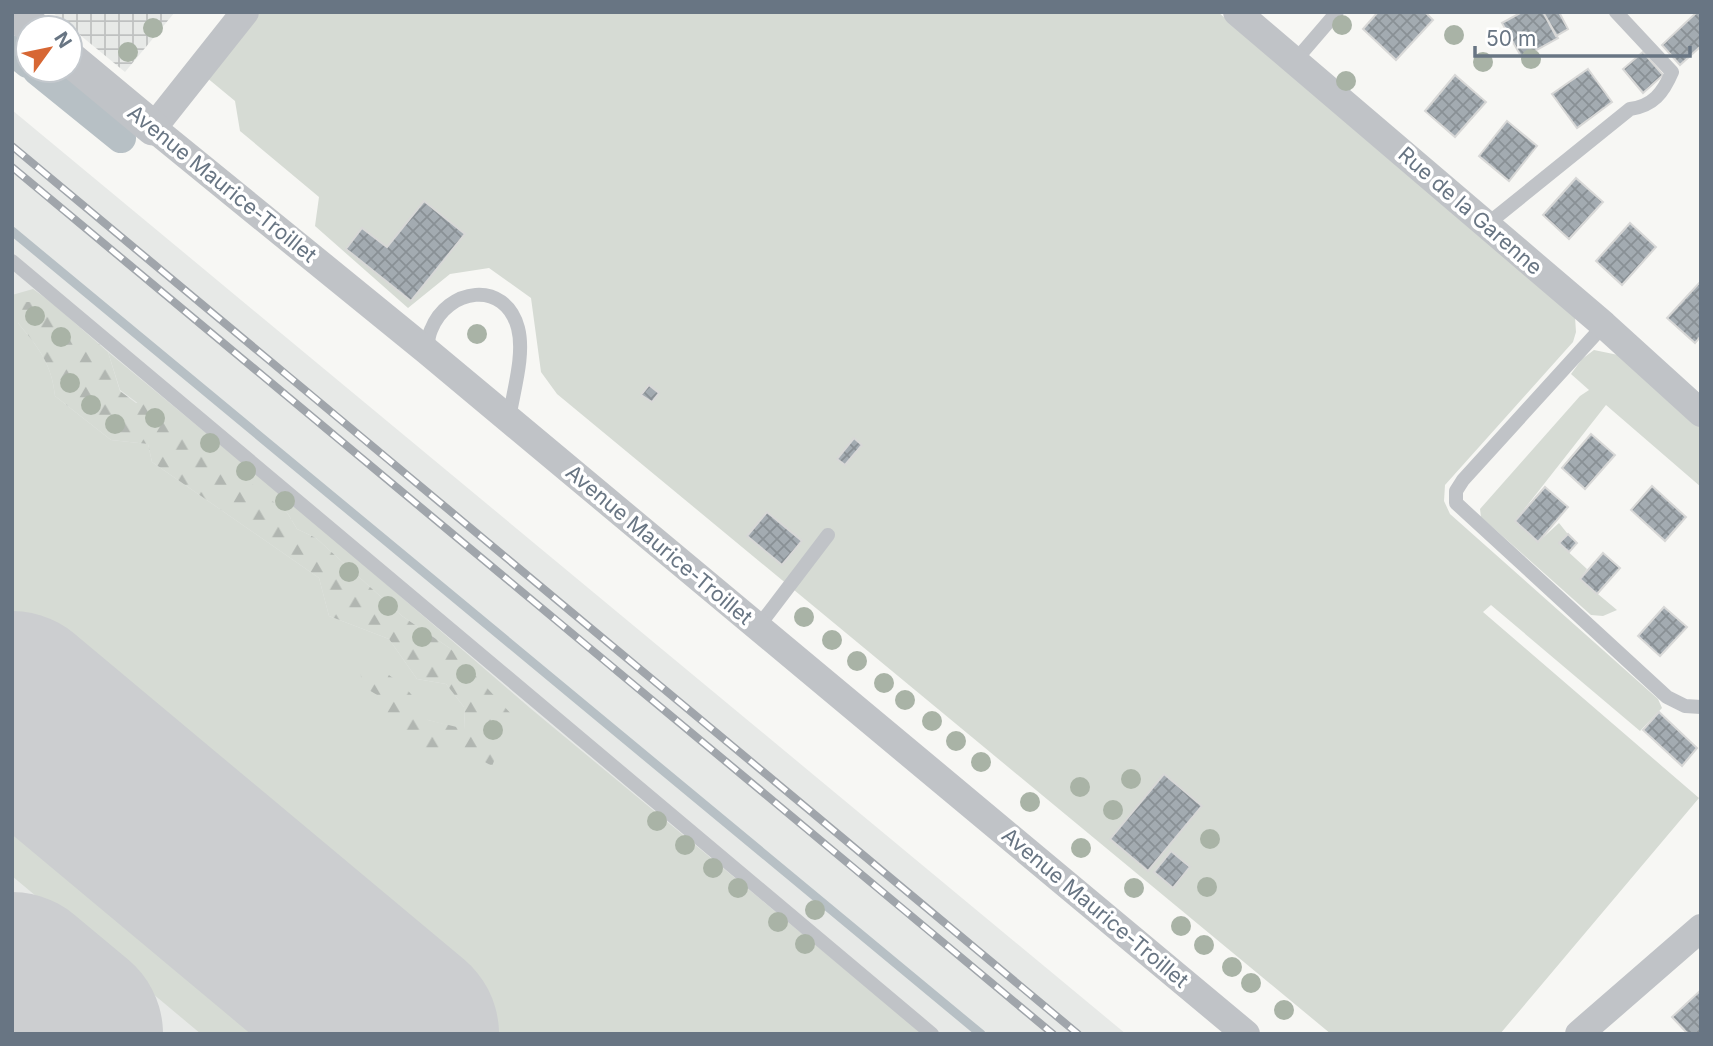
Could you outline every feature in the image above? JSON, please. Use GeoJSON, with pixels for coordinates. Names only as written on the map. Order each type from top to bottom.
{"type":"FeatureCollection","features":[{"type":"Feature","properties":{"kind":"street"},"geometry":{"type":"LineString","coordinates":[[153,128],[245,12]]}},
{"type":"Feature","properties":{"kind":"street","name":"Rue de la Garenne"},"geometry":{"type":"LineString","coordinates":[[1237,12],[1604,325],[1701,413]]}},
{"type":"Feature","properties":{"kind":"street","name":"Avenue Maurice-Troillet"},"geometry":{"type":"LineString","coordinates":[[84,71],[427,351],[1246,1034]]}},
{"type":"Feature","properties":{"kind":"street"},"geometry":{"type":"LineString","coordinates":[[1579,1034],[1701,929]]}},
{"type":"Feature","properties":{"kind":"lane"},"geometry":{"type":"LineString","coordinates":[[1294,62],[1337,12]]}},
{"type":"Feature","properties":{"kind":"lane"},"geometry":{"type":"LineString","coordinates":[[1485,226],[1629,109],[1645,107],[1664,91],[1672,72],[1616,12]]}},
{"type":"Feature","properties":{"kind":"lane"},"geometry":{"type":"LineString","coordinates":[[12,261],[932,1034]]}},
{"type":"Feature","properties":{"kind":"lane"},"geometry":{"type":"LineString","coordinates":[[427,351],[431,328],[450,305],[465,294],[487,293],[507,306],[518,328],[517,367],[509,419]]}},
{"type":"Feature","properties":{"kind":"lane"},"geometry":{"type":"LineString","coordinates":[[1604,325],[1463,480],[1456,491],[1456,503],[1667,697],[1685,706],[1701,707]]}},
{"type":"Feature","properties":{"kind":"lane"},"geometry":{"type":"LineString","coordinates":[[758,627],[828,535]]}},
{"type":"Feature","properties":{"kind":"shaded area"},"geometry":{"type":"Polygon","coordinates":[[[52,12],[175,12],[125,72],[84,38],[84,14],[52,12]]]}},
{"type":"Feature","properties":{"kind":"shaded area"},"geometry":{"type":"Polygon","coordinates":[[[12,110],[1126,1034],[12,1034],[12,110]]]}},
{"type":"Feature","properties":{"kind":"green space"},"geometry":{"type":"Polygon","coordinates":[[[258,12],[1218,12],[1575,317],[1576,332],[1573,342],[1445,485],[1444,501],[1450,514],[1658,699],[1662,708],[1640,731],[1491,605],[1483,612],[1699,798],[1500,1034],[1331,1034],[557,394],[541,372],[531,298],[489,268],[450,274],[408,308],[315,226],[319,197],[240,131],[235,101],[206,77],[258,12]]]}},
{"type":"Feature","properties":{"kind":"green space"},"geometry":{"type":"Polygon","coordinates":[[[33,289],[51,302],[18,323],[43,356],[51,374],[55,396],[111,440],[148,444],[152,462],[319,578],[329,616],[389,639],[417,679],[446,684],[464,707],[465,730],[428,720],[384,699],[492,766],[451,649],[402,616],[316,538],[297,529],[288,514],[120,390],[108,352],[320,527],[530,708],[923,1034],[201,1034],[12,876],[12,295],[33,289]]]}},
{"type":"Feature","properties":{"kind":"green space"},"geometry":{"type":"Polygon","coordinates":[[[24,302],[51,302],[108,352],[120,391],[136,403],[152,400],[288,514],[297,529],[316,538],[402,616],[451,649],[513,716],[492,766],[452,744],[421,755],[380,718],[384,699],[362,686],[359,659],[379,668],[400,683],[417,701],[428,720],[465,729],[464,707],[446,684],[417,679],[389,639],[329,616],[319,578],[152,462],[148,444],[111,440],[55,396],[51,374],[43,356],[18,323],[24,302]]]}},
{"type":"Feature","properties":{"kind":"green space"},"geometry":{"type":"Polygon","coordinates":[[[1594,350],[1623,356],[1701,423],[1701,487],[1606,405],[1515,521],[1538,542],[1559,523],[1571,538],[1564,548],[1587,569],[1580,579],[1617,610],[1603,616],[1591,615],[1481,517],[1480,509],[1580,396],[1589,390],[1571,374],[1582,359],[1594,350]]]}},
{"type":"Feature","properties":{"kind":"building"},"geometry":{"type":"Polygon","coordinates":[[[1378,12],[1425,12],[1433,20],[1396,60],[1363,29],[1378,12]]]}},
{"type":"Feature","properties":{"kind":"building"},"geometry":{"type":"Polygon","coordinates":[[[1522,12],[1543,12],[1558,38],[1522,58],[1502,23],[1522,12]]]}},
{"type":"Feature","properties":{"kind":"building"},"geometry":{"type":"Polygon","coordinates":[[[1543,12],[1559,12],[1568,29],[1556,36],[1543,12]]]}},
{"type":"Feature","properties":{"kind":"building"},"geometry":{"type":"Polygon","coordinates":[[[1697,12],[1701,14],[1701,46],[1680,65],[1662,45],[1697,12]]]}},
{"type":"Feature","properties":{"kind":"building"},"geometry":{"type":"Polygon","coordinates":[[[1643,52],[1663,75],[1643,93],[1623,69],[1643,52]]]}},
{"type":"Feature","properties":{"kind":"building"},"geometry":{"type":"Polygon","coordinates":[[[1588,69],[1612,102],[1577,128],[1552,94],[1588,69]]]}},
{"type":"Feature","properties":{"kind":"building"},"geometry":{"type":"Polygon","coordinates":[[[1455,75],[1486,102],[1455,137],[1425,111],[1455,75]]]}},
{"type":"Feature","properties":{"kind":"building"},"geometry":{"type":"Polygon","coordinates":[[[1507,121],[1537,146],[1509,181],[1479,156],[1507,121]]]}},
{"type":"Feature","properties":{"kind":"building"},"geometry":{"type":"Polygon","coordinates":[[[1576,178],[1603,202],[1569,239],[1543,215],[1576,178]]]}},
{"type":"Feature","properties":{"kind":"building"},"geometry":{"type":"Polygon","coordinates":[[[424,201],[465,234],[411,301],[346,249],[362,228],[387,247],[424,201]]]}},
{"type":"Feature","properties":{"kind":"building"},"geometry":{"type":"Polygon","coordinates":[[[1630,223],[1656,247],[1622,285],[1596,261],[1630,223]]]}},
{"type":"Feature","properties":{"kind":"building"},"geometry":{"type":"Polygon","coordinates":[[[1701,281],[1701,336],[1695,343],[1667,318],[1701,281]]]}},
{"type":"Feature","properties":{"kind":"building"},"geometry":{"type":"Polygon","coordinates":[[[649,385],[659,393],[652,402],[641,395],[649,385]]]}},
{"type":"Feature","properties":{"kind":"building"},"geometry":{"type":"Polygon","coordinates":[[[1591,434],[1615,455],[1585,489],[1562,468],[1591,434]]]}},
{"type":"Feature","properties":{"kind":"building"},"geometry":{"type":"Polygon","coordinates":[[[854,438],[862,445],[845,465],[837,459],[854,438]]]}},
{"type":"Feature","properties":{"kind":"building"},"geometry":{"type":"Polygon","coordinates":[[[1652,486],[1686,517],[1665,541],[1631,510],[1652,486]]]}},
{"type":"Feature","properties":{"kind":"building"},"geometry":{"type":"Polygon","coordinates":[[[1545,487],[1568,507],[1538,542],[1515,521],[1545,487]]]}},
{"type":"Feature","properties":{"kind":"building"},"geometry":{"type":"Polygon","coordinates":[[[767,512],[802,541],[782,565],[747,536],[767,512]]]}},
{"type":"Feature","properties":{"kind":"building"},"geometry":{"type":"Polygon","coordinates":[[[1568,534],[1577,543],[1569,552],[1559,543],[1568,534]]]}},
{"type":"Feature","properties":{"kind":"building"},"geometry":{"type":"Polygon","coordinates":[[[1603,553],[1620,568],[1597,594],[1580,579],[1603,553]]]}},
{"type":"Feature","properties":{"kind":"building"},"geometry":{"type":"Polygon","coordinates":[[[1664,607],[1687,627],[1660,656],[1638,636],[1664,607]]]}},
{"type":"Feature","properties":{"kind":"building"},"geometry":{"type":"Polygon","coordinates":[[[1659,712],[1697,748],[1682,766],[1643,730],[1659,712]]]}},
{"type":"Feature","properties":{"kind":"building"},"geometry":{"type":"Polygon","coordinates":[[[1164,774],[1202,806],[1148,871],[1110,839],[1164,774]]]}},
{"type":"Feature","properties":{"kind":"building"},"geometry":{"type":"Polygon","coordinates":[[[1171,851],[1190,867],[1173,888],[1154,872],[1171,851]]]}},
{"type":"Feature","properties":{"kind":"building"},"geometry":{"type":"Polygon","coordinates":[[[1701,990],[1701,1034],[1688,1034],[1672,1017],[1701,990]]]}},
{"type":"Feature","properties":{"kind":"waterway"},"geometry":{"type":"LineString","coordinates":[[54,84],[121,138]]}},
{"type":"Feature","properties":{"kind":"waterway"},"geometry":{"type":"LineString","coordinates":[[12,231],[981,1034]]}},
{"type":"Feature","properties":{"kind":"runway"},"geometry":{"type":"LineString","coordinates":[[12,708],[402,1034]]}},
{"type":"Feature","properties":{"kind":"runway"},"geometry":{"type":"LineString","coordinates":[[12,989],[66,1034]]}},
{"type":"Feature","properties":{"kind":"railway"},"geometry":{"type":"LineString","coordinates":[[12,146],[1078,1034]]}},
{"type":"Feature","properties":{"kind":"railway"},"geometry":{"type":"LineString","coordinates":[[12,167],[1053,1034]]}}]}
